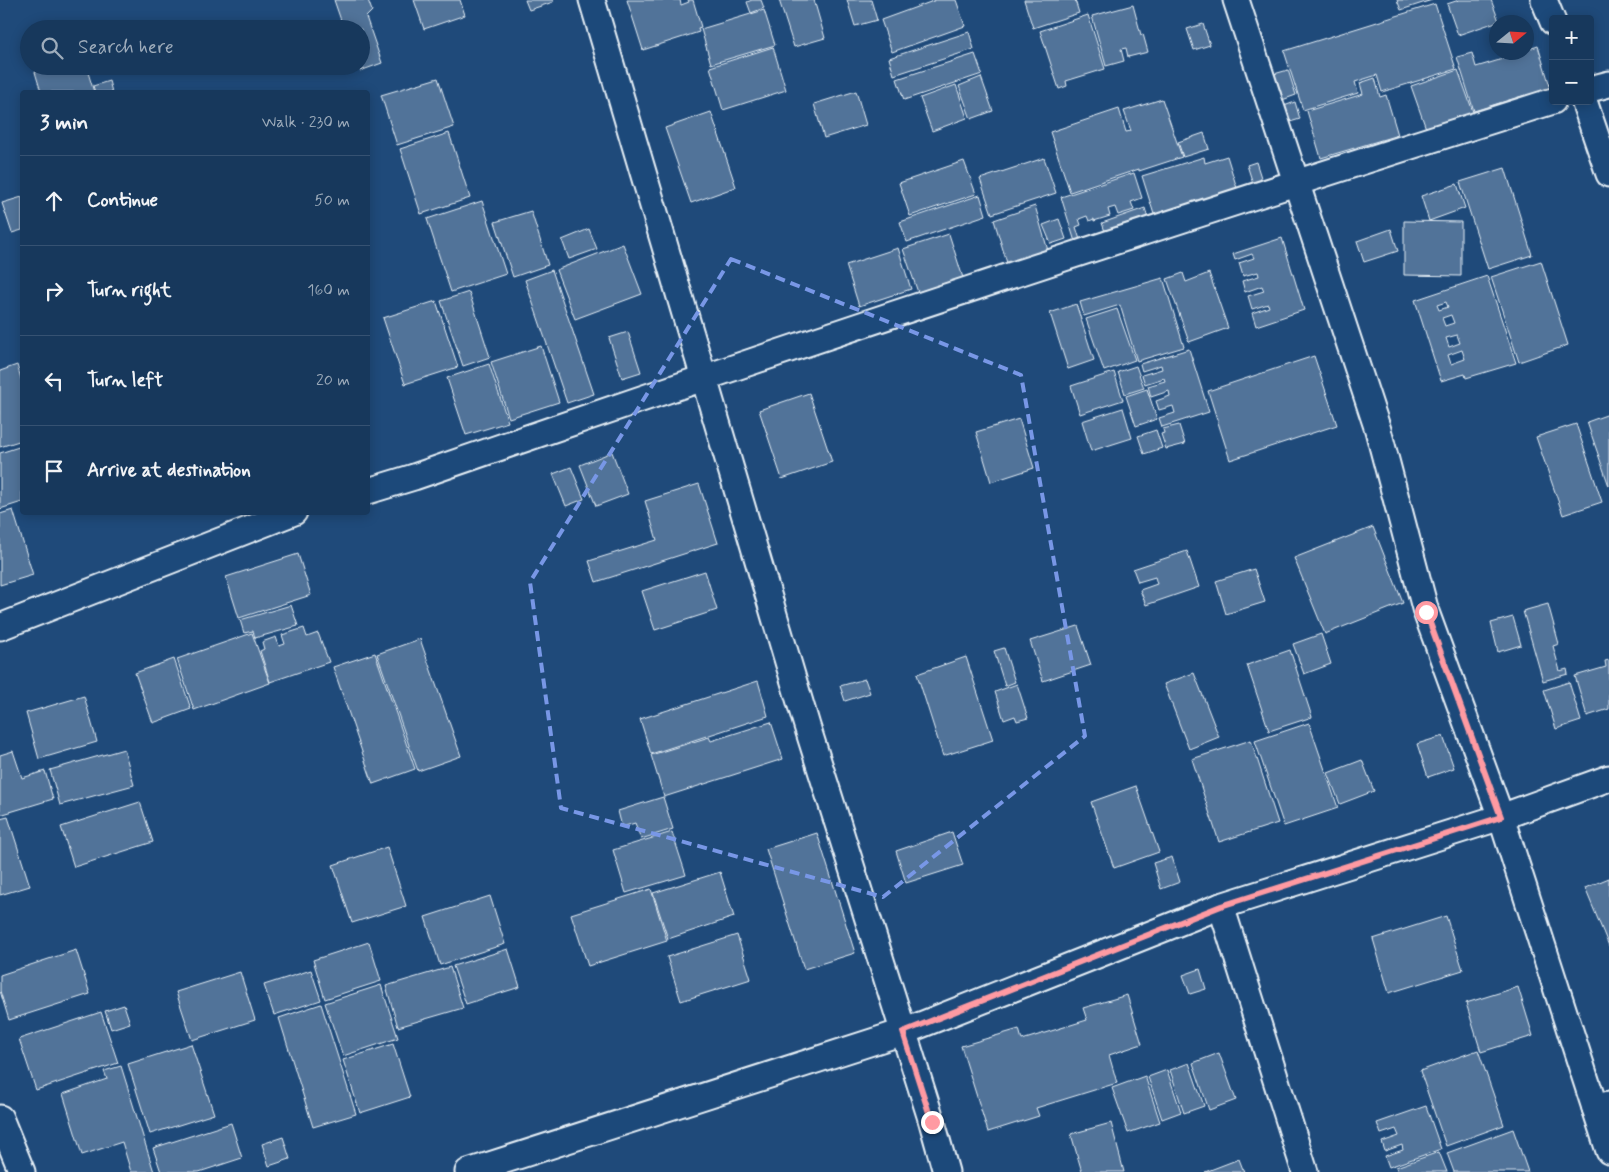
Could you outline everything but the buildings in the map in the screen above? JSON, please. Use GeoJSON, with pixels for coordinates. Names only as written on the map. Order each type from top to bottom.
{"type":"FeatureCollection","features":[{"type":"Feature","properties":{"kind":"street"},"geometry":{"type":"LineString","coordinates":[[592,0],[806,726],[946,1172]]}},
{"type":"Feature","properties":{"kind":"street"},"geometry":{"type":"LineString","coordinates":[[1236,0],[1378,430],[1426,612],[1501,817],[1602,1106],[1609,1151]]}},
{"type":"Feature","properties":{"kind":"street"},"geometry":{"type":"LineString","coordinates":[[1544,0],[1550,15]]}},
{"type":"Feature","properties":{"kind":"street"},"geometry":{"type":"LineString","coordinates":[[1594,88],[1609,84]]}},
{"type":"Feature","properties":{"kind":"street"},"geometry":{"type":"LineString","coordinates":[[370,490],[414,477],[703,376],[1296,182],[1549,102]]}},
{"type":"Feature","properties":{"kind":"street"},"geometry":{"type":"LineString","coordinates":[[1585,105],[1609,174]]}},
{"type":"Feature","properties":{"kind":"street"},"geometry":{"type":"LineString","coordinates":[[0,627],[286,515]]}},
{"type":"Feature","properties":{"kind":"street"},"geometry":{"type":"LineString","coordinates":[[468,1172],[903,1032],[1221,906],[1501,817],[1609,778]]}},
{"type":"Feature","properties":{"kind":"street"},"geometry":{"type":"LineString","coordinates":[[1221,906],[1305,1172]]}},
{"type":"Feature","properties":{"kind":"street"},"geometry":{"type":"LineString","coordinates":[[0,1118],[22,1172]]}},
{"type":"Feature","properties":{"kind":"highlighted area"},"geometry":{"type":"Polygon","coordinates":[[[731,259],[1021,375],[1085,736],[883,897],[561,808],[530,582],[731,259]]]}},
{"type":"Feature","properties":{"kind":"route"},"geometry":{"type":"LineString","coordinates":[[932,1122],[903,1032],[1221,906],[1501,817],[1426,612]]}}]}
